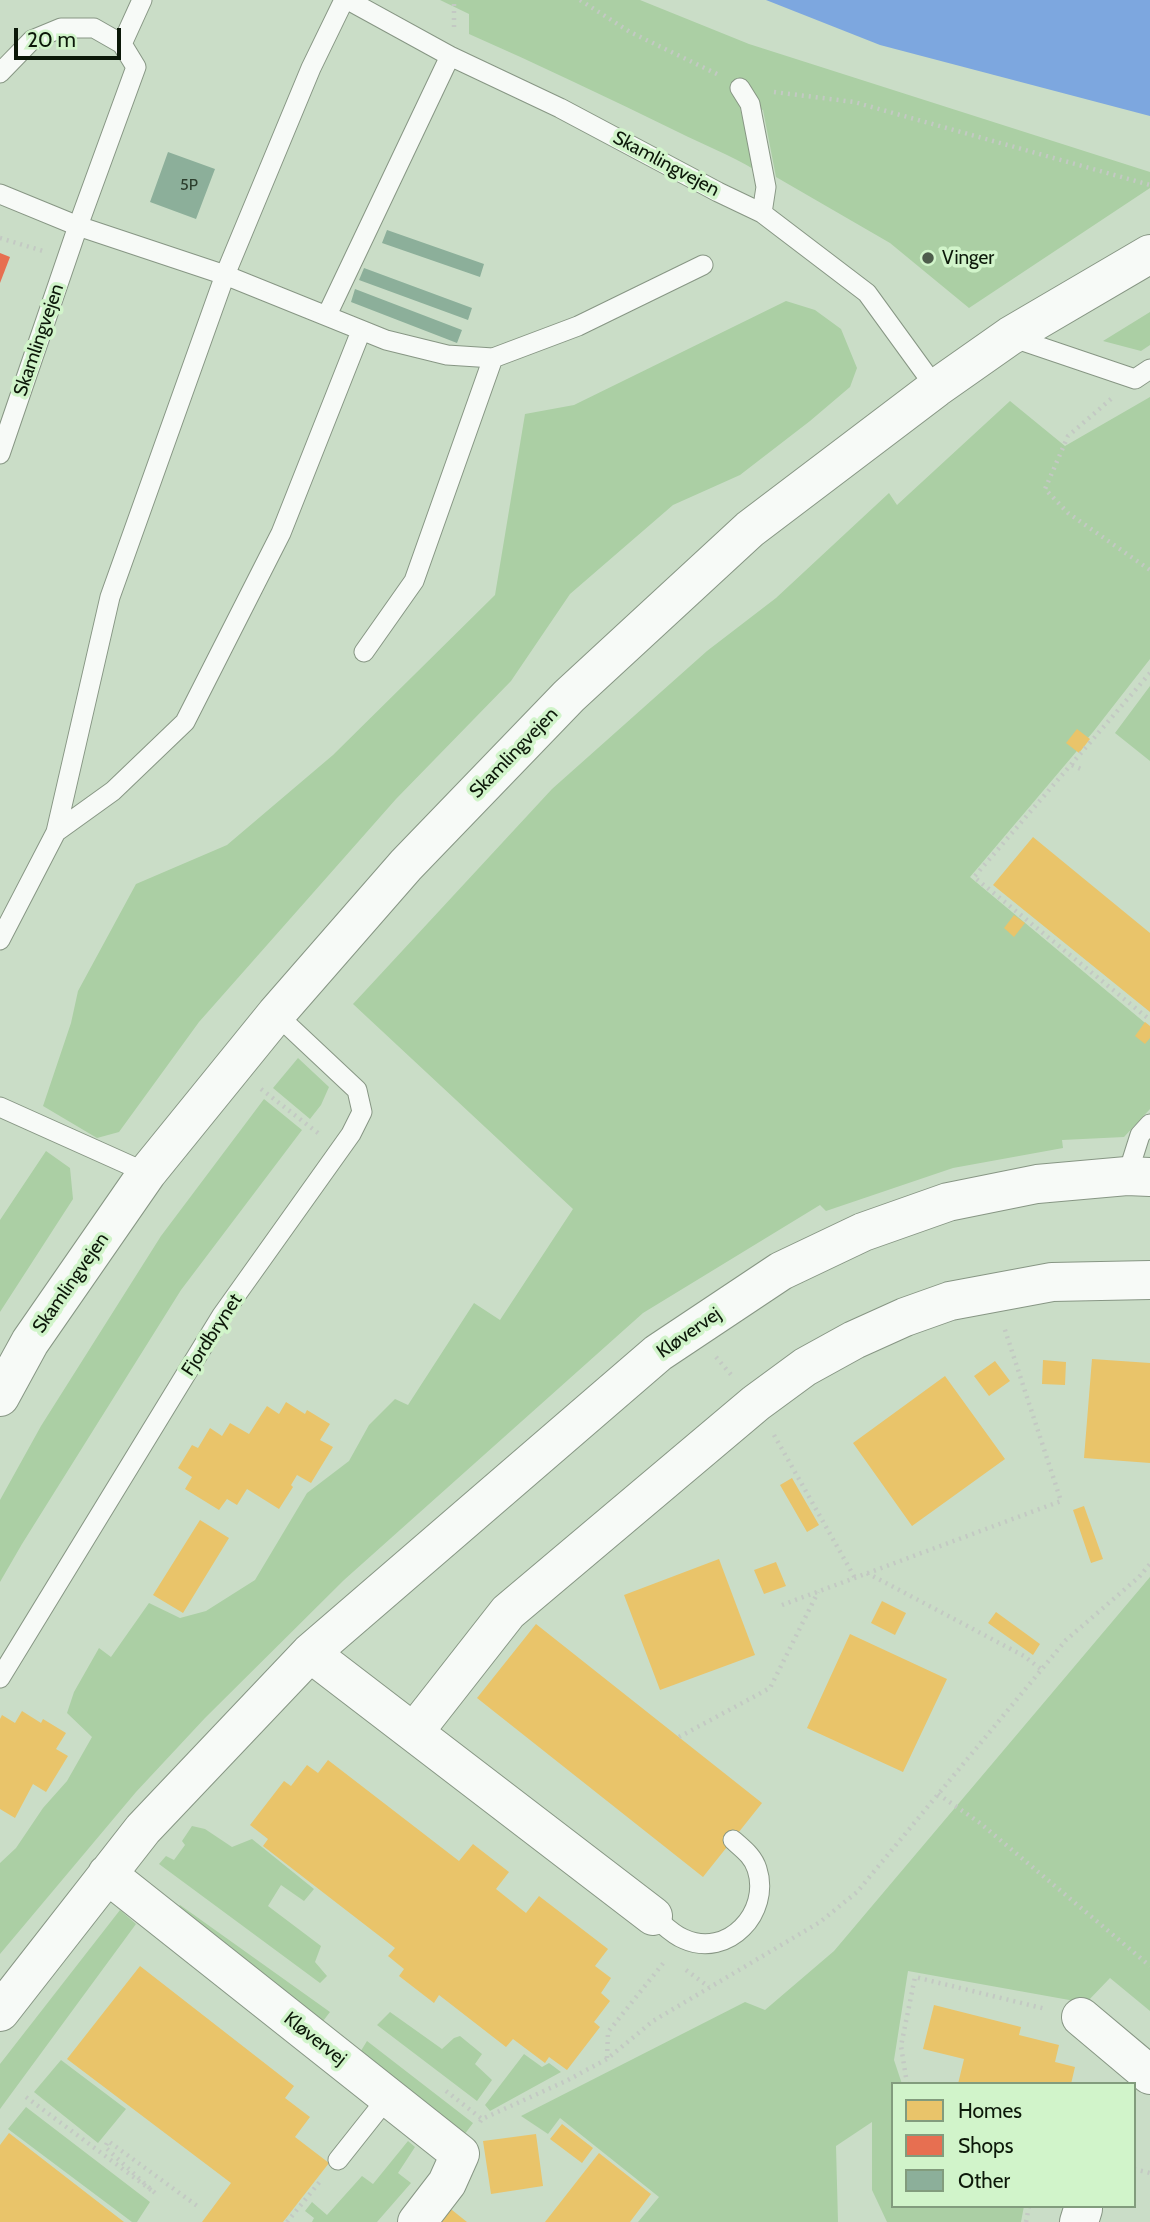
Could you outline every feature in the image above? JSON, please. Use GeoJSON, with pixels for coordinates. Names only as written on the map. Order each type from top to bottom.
{"type":"FeatureCollection","features":[{"type":"Feature","properties":{"kind":"street","name":"Skamlingvejen"},"geometry":{"type":"LineString","coordinates":[[0,1397],[30,1342],[147,1173],[232,1068],[406,865],[569,696],[751,529],[936,388],[1010,336],[1150,254]]}},
{"type":"Feature","properties":{"kind":"street","name":"Kløvervej"},"geometry":{"type":"LineString","coordinates":[[0,2012],[143,1829],[310,1653],[658,1353],[781,1271],[863,1232],[948,1202],[1037,1184],[1139,1176]]}},
{"type":"Feature","properties":{"kind":"street"},"geometry":{"type":"LineString","coordinates":[[414,1732],[508,1612],[756,1403],[805,1367],[854,1340],[905,1317],[950,1301],[1052,1282],[1150,1280]]}},
{"type":"Feature","properties":{"kind":"street"},"geometry":{"type":"LineString","coordinates":[[310,1653],[653,1916]]}},
{"type":"Feature","properties":{"kind":"street","name":"Kløvervej"},"geometry":{"type":"LineString","coordinates":[[107,1874],[460,2154]]}},
{"type":"Feature","properties":{"kind":"street"},"geometry":{"type":"LineString","coordinates":[[1081,2017],[1150,2075]]}},
{"type":"Feature","properties":{"kind":"street"},"geometry":{"type":"LineString","coordinates":[[417,2222],[447,2183],[460,2154]]}},
{"type":"Feature","properties":{"kind":"lane"},"geometry":{"type":"LineString","coordinates":[[0,73],[32,40],[61,28],[94,28],[122,44],[142,0]]}},
{"type":"Feature","properties":{"kind":"lane"},"geometry":{"type":"LineString","coordinates":[[0,940],[56,832],[110,597],[225,275],[311,68],[346,0]]}},
{"type":"Feature","properties":{"kind":"lane","name":"Skamlingvejen"},"geometry":{"type":"LineString","coordinates":[[346,0],[450,56],[560,108],[762,213],[867,293],[936,388]]}},
{"type":"Feature","properties":{"kind":"lane","name":"Skamlingvejen"},"geometry":{"type":"LineString","coordinates":[[0,454],[136,67],[122,44]]}},
{"type":"Feature","properties":{"kind":"lane"},"geometry":{"type":"LineString","coordinates":[[327,314],[450,56]]}},
{"type":"Feature","properties":{"kind":"lane"},"geometry":{"type":"LineString","coordinates":[[740,88],[750,104],[766,187],[762,213]]}},
{"type":"Feature","properties":{"kind":"lane"},"geometry":{"type":"LineString","coordinates":[[0,194],[78,226],[225,275],[327,314],[361,331],[447,355],[494,358],[578,327],[703,265]]}},
{"type":"Feature","properties":{"kind":"lane"},"geometry":{"type":"LineString","coordinates":[[56,832],[113,792],[185,722],[281,533],[361,331]]}},
{"type":"Feature","properties":{"kind":"lane"},"geometry":{"type":"LineString","coordinates":[[1010,336],[1142,374]]}},
{"type":"Feature","properties":{"kind":"lane"},"geometry":{"type":"LineString","coordinates":[[363,652],[414,581],[494,358]]}},
{"type":"Feature","properties":{"kind":"lane","name":"Fjordbrynet"},"geometry":{"type":"LineString","coordinates":[[0,1678],[222,1314],[352,1133],[362,1112],[357,1090],[276,1014]]}},
{"type":"Feature","properties":{"kind":"lane"},"geometry":{"type":"LineString","coordinates":[[0,1107],[147,1173]]}},
{"type":"Feature","properties":{"kind":"lane"},"geometry":{"type":"LineString","coordinates":[[1139,1176],[1140,1135],[1150,1124]]}},
{"type":"Feature","properties":{"kind":"lane"},"geometry":{"type":"LineString","coordinates":[[653,1916],[684,1939],[700,1943],[717,1942],[734,1936],[755,1912],[760,1897],[760,1882],[749,1854],[733,1840]]}},
{"type":"Feature","properties":{"kind":"lane"},"geometry":{"type":"LineString","coordinates":[[338,2160],[388,2097]]}},
{"type":"Feature","properties":{"kind":"path"},"geometry":{"type":"LineString","coordinates":[[580,0],[630,32],[740,88],[854,102],[1150,185]]}},
{"type":"Feature","properties":{"kind":"path"},"geometry":{"type":"LineString","coordinates":[[0,238],[67,259]]}},
{"type":"Feature","properties":{"kind":"path"},"geometry":{"type":"LineString","coordinates":[[1142,374],[1068,436],[1045,489],[1068,513],[1150,570]]}},
{"type":"Feature","properties":{"kind":"path"},"geometry":{"type":"LineString","coordinates":[[1150,673],[974,877],[1150,1020]]}},
{"type":"Feature","properties":{"kind":"path"},"geometry":{"type":"LineString","coordinates":[[1072,765],[1083,770]]}},
{"type":"Feature","properties":{"kind":"path"},"geometry":{"type":"LineString","coordinates":[[232,1068],[340,1149]]}},
{"type":"Feature","properties":{"kind":"path"},"geometry":{"type":"LineString","coordinates":[[782,1605],[1061,1501],[993,1294]]}},
{"type":"Feature","properties":{"kind":"path"},"geometry":{"type":"LineString","coordinates":[[693,1329],[756,1403],[855,1578]]}},
{"type":"Feature","properties":{"kind":"path"},"geometry":{"type":"LineString","coordinates":[[460,2154],[482,2119],[607,2059],[653,2021],[820,1922],[857,1892],[1066,1640],[1139,1577],[1150,1564]]}},
{"type":"Feature","properties":{"kind":"path"},"geometry":{"type":"LineString","coordinates":[[867,1573],[1024,1656],[1042,1670]]}},
{"type":"Feature","properties":{"kind":"path"},"geometry":{"type":"LineString","coordinates":[[679,1737],[770,1688],[818,1591]]}},
{"type":"Feature","properties":{"kind":"path"},"geometry":{"type":"LineString","coordinates":[[938,1794],[980,1823],[1150,1966]]}},
{"type":"Feature","properties":{"kind":"path"},"geometry":{"type":"LineString","coordinates":[[607,2059],[608,2032],[668,1957],[650,1942],[653,1916]]}},
{"type":"Feature","properties":{"kind":"path"},"geometry":{"type":"LineString","coordinates":[[676,1963],[709,1987]]}},
{"type":"Feature","properties":{"kind":"path"},"geometry":{"type":"LineString","coordinates":[[907,2082],[901,2046],[915,1977],[1081,2017]]}},
{"type":"Feature","properties":{"kind":"path"},"geometry":{"type":"LineString","coordinates":[[26,2098],[155,2193],[105,2147],[107,2141],[200,2208]]}},
{"type":"Feature","properties":{"kind":"path"},"geometry":{"type":"LineString","coordinates":[[287,2222],[338,2160]]}},
{"type":"Feature","properties":{"kind":"green space"},"geometry":{"type":"Polygon","coordinates":[[[440,0],[640,0],[749,44],[1150,172],[1150,188],[969,308],[890,243],[776,177],[763,110],[739,104],[755,170],[469,34],[469,14],[440,0]]]}},
{"type":"Feature","properties":{"kind":"green space"},"geometry":{"type":"Polygon","coordinates":[[[786,301],[815,310],[841,329],[857,368],[850,387],[740,475],[673,505],[570,594],[511,681],[396,799],[199,1022],[119,1132],[97,1138],[43,1106],[71,1023],[78,991],[136,884],[227,845],[333,755],[495,595],[525,414],[574,405],[786,301]]]}},
{"type":"Feature","properties":{"kind":"green space"},"geometry":{"type":"Polygon","coordinates":[[[1150,312],[1150,345],[1141,351],[1103,341],[1150,312]]]}},
{"type":"Feature","properties":{"kind":"green space"},"geometry":{"type":"Polygon","coordinates":[[[1150,397],[1150,659],[1093,732],[970,877],[1150,1027],[1150,1109],[1124,1137],[1062,1140],[1063,1148],[953,1168],[826,1211],[820,1205],[643,1313],[344,1580],[205,1718],[136,1792],[0,1954],[0,1863],[16,1848],[43,1808],[67,1781],[92,1737],[67,1713],[74,1692],[99,1648],[111,1657],[149,1603],[180,1618],[206,1611],[255,1580],[307,1493],[349,1461],[369,1425],[395,1399],[408,1405],[474,1303],[500,1320],[573,1209],[353,1004],[552,789],[707,651],[776,598],[889,493],[897,505],[1010,401],[1065,446],[1150,397]]]}},
{"type":"Feature","properties":{"kind":"green space"},"geometry":{"type":"Polygon","coordinates":[[[1150,686],[1150,761],[1115,733],[1150,686]]]}},
{"type":"Feature","properties":{"kind":"green space"},"geometry":{"type":"Polygon","coordinates":[[[298,1058],[329,1087],[321,1105],[310,1119],[273,1088],[298,1058]]]}},
{"type":"Feature","properties":{"kind":"green space"},"geometry":{"type":"Polygon","coordinates":[[[264,1099],[302,1130],[181,1290],[0,1582],[0,1500],[41,1426],[161,1236],[264,1099]]]}},
{"type":"Feature","properties":{"kind":"green space"},"geometry":{"type":"Polygon","coordinates":[[[46,1151],[70,1168],[73,1199],[0,1312],[0,1220],[46,1151]]]}},
{"type":"Feature","properties":{"kind":"green space"},"geometry":{"type":"Polygon","coordinates":[[[1150,1577],[1150,2011],[1110,1978],[1086,2003],[908,1971],[894,2060],[901,2082],[891,2082],[891,2208],[1024,2208],[1021,2222],[887,2222],[872,2190],[872,2122],[836,2146],[838,2222],[638,2222],[659,2197],[560,2118],[548,2134],[521,2116],[745,2002],[765,2010],[834,1951],[1150,1577]]]}},
{"type":"Feature","properties":{"kind":"green space"},"geometry":{"type":"Polygon","coordinates":[[[192,1826],[205,1829],[232,1847],[252,1839],[314,1889],[304,1901],[281,1885],[268,1906],[321,1946],[315,1962],[327,1976],[320,1983],[159,1864],[166,1856],[174,1860],[185,1845],[182,1841],[192,1826]]]}},
{"type":"Feature","properties":{"kind":"green space"},"geometry":{"type":"Polygon","coordinates":[[[180,1905],[330,2012],[320,2025],[175,1911],[180,1905]]]}},
{"type":"Feature","properties":{"kind":"green space"},"geometry":{"type":"Polygon","coordinates":[[[120,1910],[136,1924],[0,2109],[0,2064],[120,1910]]]}},
{"type":"Feature","properties":{"kind":"green space"},"geometry":{"type":"Polygon","coordinates":[[[390,2012],[442,2049],[460,2036],[482,2054],[475,2064],[492,2080],[477,2101],[377,2025],[390,2012]]]}},
{"type":"Feature","properties":{"kind":"green space"},"geometry":{"type":"Polygon","coordinates":[[[367,2041],[473,2123],[464,2135],[359,2054],[367,2041]]]}},
{"type":"Feature","properties":{"kind":"green space"},"geometry":{"type":"Polygon","coordinates":[[[524,2054],[542,2067],[549,2063],[561,2072],[490,2111],[485,2105],[524,2054]]]}},
{"type":"Feature","properties":{"kind":"green space"},"geometry":{"type":"Polygon","coordinates":[[[61,2060],[126,2109],[98,2143],[34,2092],[61,2060]]]}},
{"type":"Feature","properties":{"kind":"green space"},"geometry":{"type":"Polygon","coordinates":[[[26,2107],[150,2202],[137,2222],[132,2222],[8,2129],[26,2107]]]}},
{"type":"Feature","properties":{"kind":"green space"},"geometry":{"type":"Polygon","coordinates":[[[408,2141],[415,2147],[398,2173],[411,2183],[377,2222],[312,2222],[314,2218],[305,2211],[312,2202],[327,2215],[362,2176],[373,2184],[408,2141]]]}},
{"type":"Feature","properties":{"kind":"water"},"geometry":{"type":"Polygon","coordinates":[[[766,0],[1150,0],[1150,116],[880,45],[766,0]]]}},
{"type":"Feature","properties":{"kind":"building: Homes"},"geometry":{"type":"Polygon","coordinates":[[[1077,729],[1090,739],[1079,753],[1066,743],[1077,729]]]}},
{"type":"Feature","properties":{"kind":"building: Homes"},"geometry":{"type":"Polygon","coordinates":[[[1033,837],[1150,933],[1150,1012],[993,885],[1033,837]]]}},
{"type":"Feature","properties":{"kind":"building: Homes"},"geometry":{"type":"Polygon","coordinates":[[[1014,915],[1025,923],[1014,937],[1004,928],[1014,915]]]}},
{"type":"Feature","properties":{"kind":"building: Homes"},"geometry":{"type":"Polygon","coordinates":[[[1145,1022],[1150,1026],[1150,1038],[1145,1044],[1135,1036],[1145,1022]]]}},
{"type":"Feature","properties":{"kind":"building: Homes"},"geometry":{"type":"Polygon","coordinates":[[[1092,1359],[1150,1363],[1150,1463],[1084,1458],[1092,1359]]]}},
{"type":"Feature","properties":{"kind":"building: Homes"},"geometry":{"type":"Polygon","coordinates":[[[1043,1360],[1066,1362],[1065,1385],[1042,1384],[1043,1360]]]}},
{"type":"Feature","properties":{"kind":"building: Homes"},"geometry":{"type":"Polygon","coordinates":[[[995,1361],[1010,1381],[989,1396],[974,1376],[995,1361]]]}},
{"type":"Feature","properties":{"kind":"building: Homes"},"geometry":{"type":"Polygon","coordinates":[[[945,1376],[1005,1459],[912,1526],[853,1443],[945,1376]]]}},
{"type":"Feature","properties":{"kind":"building: Homes"},"geometry":{"type":"Polygon","coordinates":[[[286,1402],[305,1414],[307,1410],[330,1424],[320,1440],[333,1447],[311,1483],[297,1475],[279,1509],[247,1489],[237,1505],[227,1499],[219,1510],[185,1489],[192,1477],[178,1468],[192,1445],[198,1448],[210,1428],[222,1436],[230,1423],[249,1434],[267,1406],[279,1414],[286,1402]]]}},
{"type":"Feature","properties":{"kind":"building: Homes"},"geometry":{"type":"Polygon","coordinates":[[[792,1478],[819,1525],[807,1532],[780,1485],[792,1478]]]}},
{"type":"Feature","properties":{"kind":"building: Homes"},"geometry":{"type":"Polygon","coordinates":[[[1084,1506],[1103,1559],[1091,1563],[1073,1510],[1084,1506]]]}},
{"type":"Feature","properties":{"kind":"building: Homes"},"geometry":{"type":"Polygon","coordinates":[[[200,1520],[229,1538],[183,1613],[153,1595],[200,1520]]]}},
{"type":"Feature","properties":{"kind":"building: Homes"},"geometry":{"type":"Polygon","coordinates":[[[719,1559],[755,1655],[660,1690],[624,1595],[719,1559]]]}},
{"type":"Feature","properties":{"kind":"building: Homes"},"geometry":{"type":"Polygon","coordinates":[[[776,1562],[786,1586],[764,1594],[754,1570],[776,1562]]]}},
{"type":"Feature","properties":{"kind":"building: Homes"},"geometry":{"type":"Polygon","coordinates":[[[882,1601],[906,1613],[895,1635],[871,1623],[882,1601]]]}},
{"type":"Feature","properties":{"kind":"building: Homes"},"geometry":{"type":"Polygon","coordinates":[[[996,1612],[1040,1644],[1033,1655],[988,1623],[996,1612]]]}},
{"type":"Feature","properties":{"kind":"building: Homes"},"geometry":{"type":"Polygon","coordinates":[[[536,1624],[762,1803],[703,1877],[477,1698],[536,1624]]]}},
{"type":"Feature","properties":{"kind":"building: Homes"},"geometry":{"type":"Polygon","coordinates":[[[850,1634],[947,1679],[903,1772],[807,1728],[850,1634]]]}},
{"type":"Feature","properties":{"kind":"building: Homes"},"geometry":{"type":"Polygon","coordinates":[[[22,1711],[41,1723],[43,1719],[66,1733],[56,1749],[68,1756],[46,1792],[33,1784],[15,1818],[0,1809],[0,1719],[2,1715],[15,1723],[22,1711]]]}},
{"type":"Feature","properties":{"kind":"building: Homes"},"geometry":{"type":"Polygon","coordinates":[[[328,1760],[459,1861],[473,1844],[509,1872],[496,1889],[526,1913],[539,1896],[608,1949],[595,1966],[611,1978],[601,1993],[610,2001],[594,2022],[600,2027],[567,2070],[549,2057],[545,2063],[513,2039],[506,2047],[439,1995],[434,2003],[399,1976],[404,1969],[388,1956],[395,1948],[263,1846],[268,1839],[250,1825],[284,1781],[291,1786],[307,1765],[318,1773],[328,1760]]]}},
{"type":"Feature","properties":{"kind":"building: Homes"},"geometry":{"type":"Polygon","coordinates":[[[140,1966],[294,2086],[285,2098],[310,2117],[295,2137],[329,2163],[283,2222],[202,2222],[231,2183],[67,2059],[140,1966]]]}},
{"type":"Feature","properties":{"kind":"building: Homes"},"geometry":{"type":"Polygon","coordinates":[[[934,2005],[1021,2027],[1019,2035],[1059,2045],[1055,2062],[1075,2067],[1071,2082],[958,2082],[964,2059],[923,2049],[934,2005]]]}},
{"type":"Feature","properties":{"kind":"building: Homes"},"geometry":{"type":"Polygon","coordinates":[[[562,2124],[593,2148],[582,2163],[550,2139],[562,2124]]]}},
{"type":"Feature","properties":{"kind":"building: Homes"},"geometry":{"type":"Polygon","coordinates":[[[9,2133],[124,2222],[0,2222],[0,2145],[9,2133]]]}},
{"type":"Feature","properties":{"kind":"building: Homes"},"geometry":{"type":"Polygon","coordinates":[[[536,2134],[543,2186],[491,2194],[483,2141],[536,2134]]]}},
{"type":"Feature","properties":{"kind":"building: Homes"},"geometry":{"type":"Polygon","coordinates":[[[599,2153],[651,2194],[630,2222],[545,2222],[599,2153]]]}},
{"type":"Feature","properties":{"kind":"building: Homes"},"geometry":{"type":"Polygon","coordinates":[[[447,2206],[467,2222],[434,2222],[447,2206]]]}},
{"type":"Feature","properties":{"kind":"building: Shops"},"geometry":{"type":"Polygon","coordinates":[[[0,253],[10,257],[0,283],[0,253]]]}},
{"type":"Feature","properties":{"kind":"building: Other"},"geometry":{"type":"Polygon","coordinates":[[[168,152],[215,169],[196,219],[150,202],[168,152]]]}},
{"type":"Feature","properties":{"kind":"building: Other"},"geometry":{"type":"Polygon","coordinates":[[[387,230],[484,264],[480,277],[382,243],[387,230]]]}},
{"type":"Feature","properties":{"kind":"building: Other"},"geometry":{"type":"Polygon","coordinates":[[[364,268],[472,308],[468,320],[359,280],[364,268]]]}},
{"type":"Feature","properties":{"kind":"building: Other"},"geometry":{"type":"Polygon","coordinates":[[[355,289],[462,330],[457,343],[351,302],[355,289]]]}},
{"type":"Feature","properties":{"kind":"place","name":"Vinger"},"geometry":{"type":"Point","coordinates":[928,258]}}]}
